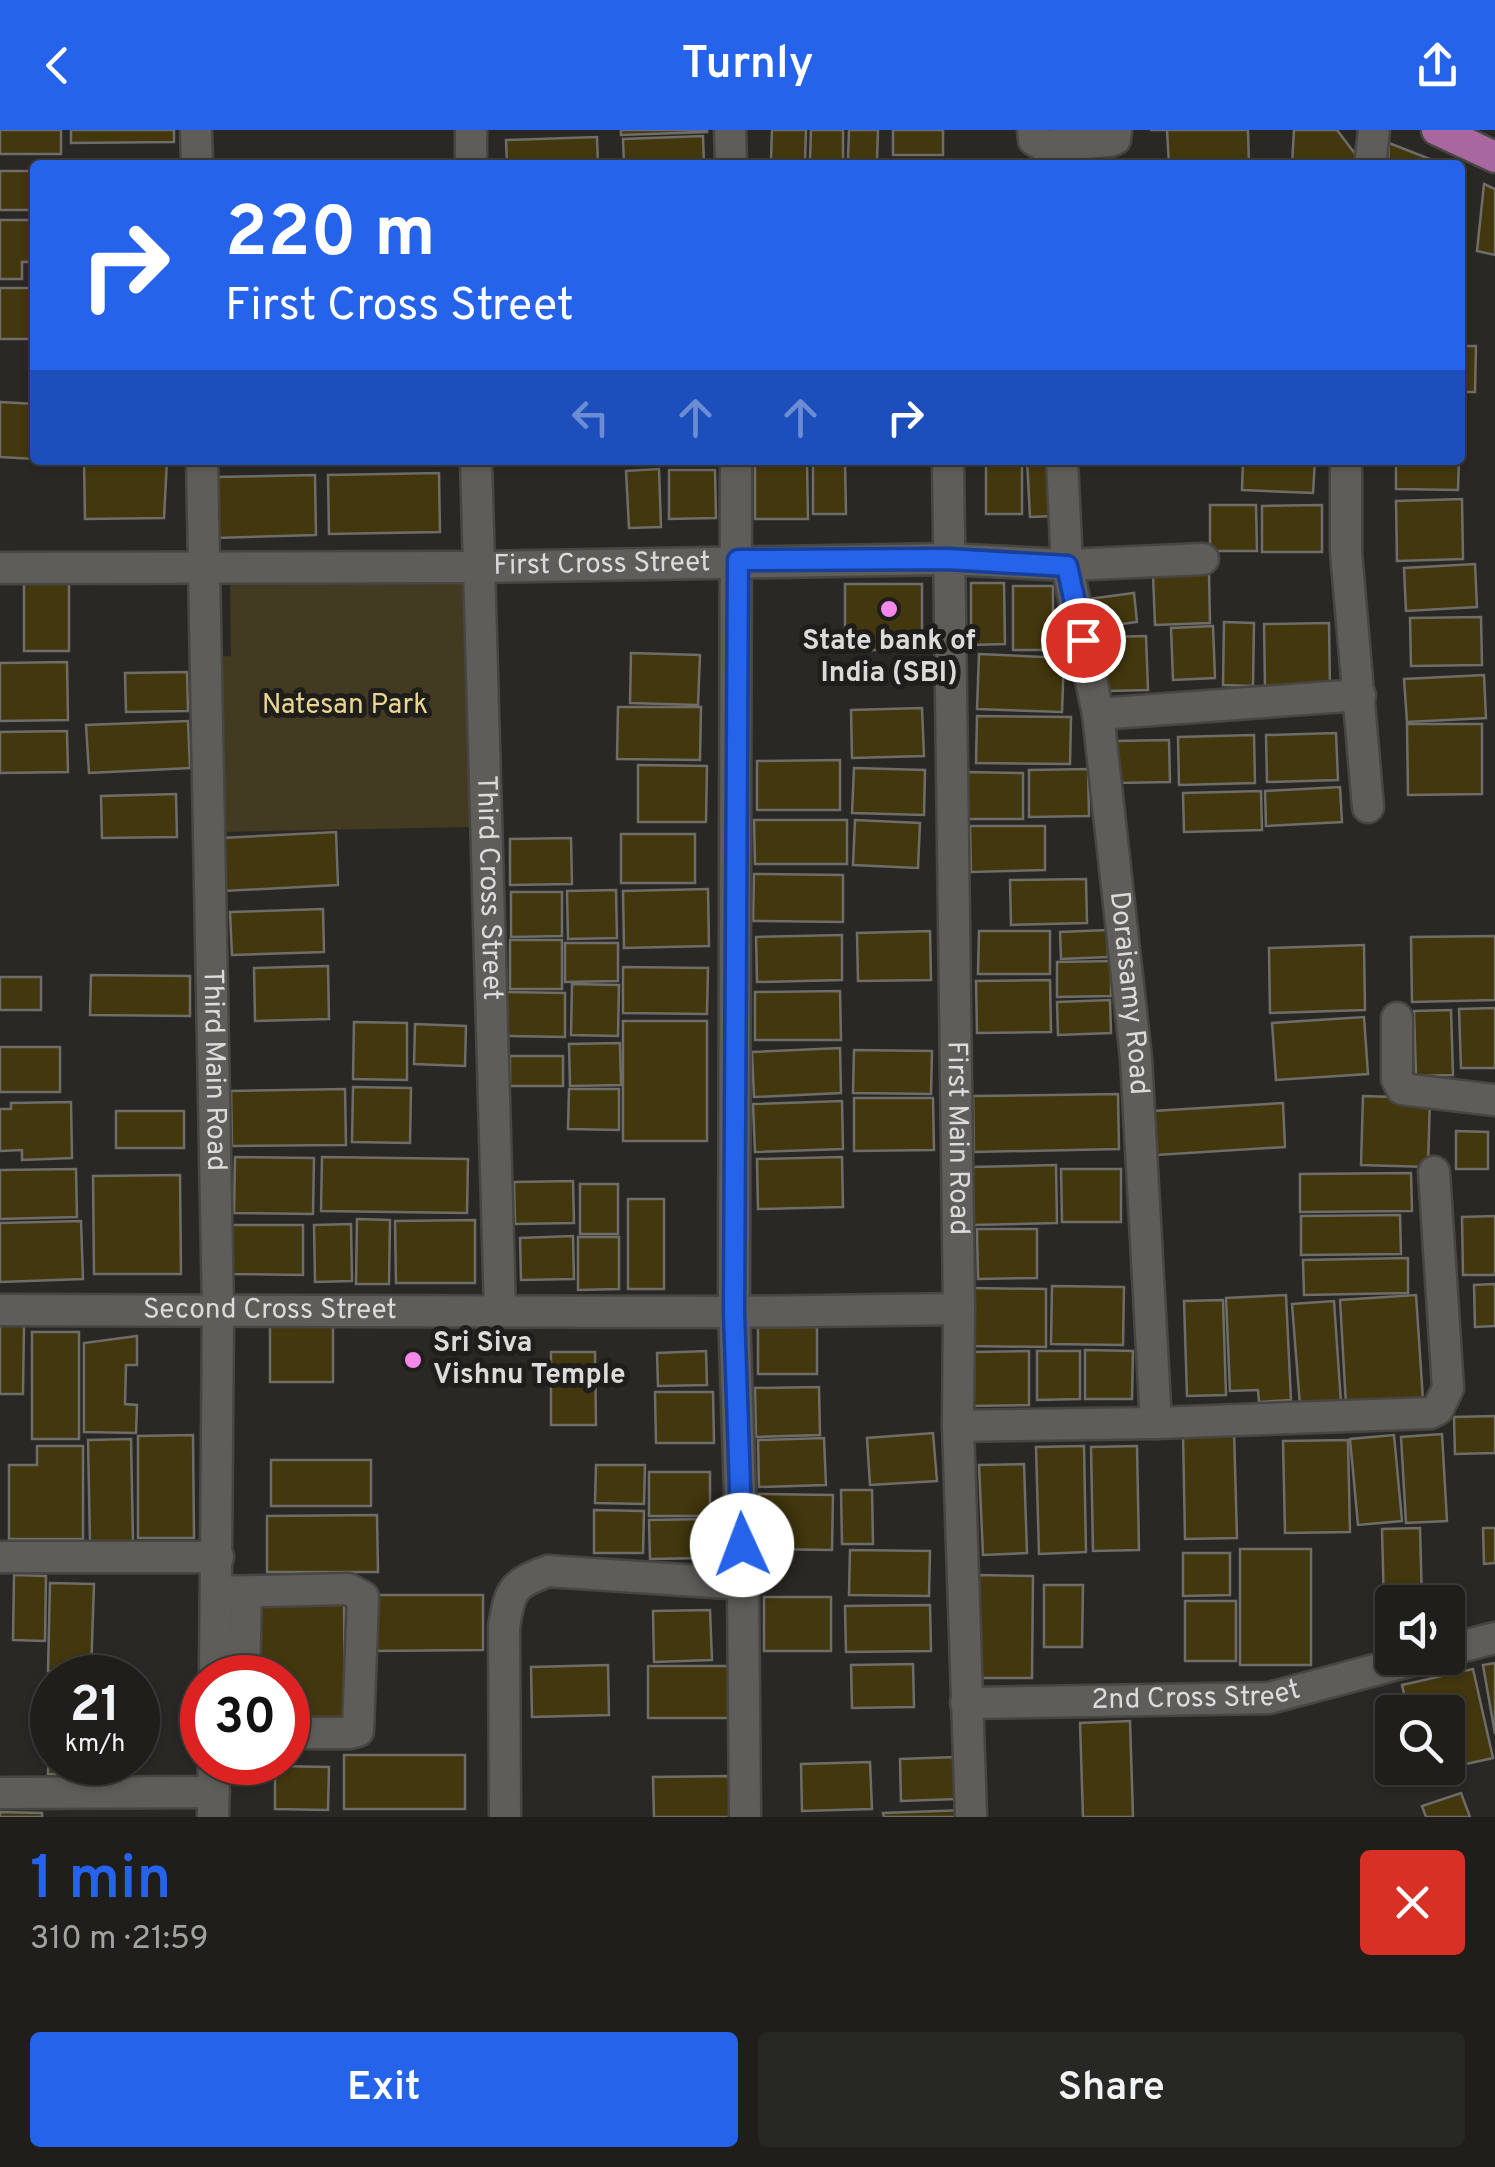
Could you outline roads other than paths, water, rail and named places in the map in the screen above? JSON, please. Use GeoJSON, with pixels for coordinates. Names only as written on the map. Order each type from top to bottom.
{"type":"FeatureCollection","features":[{"type":"Feature","properties":{"kind":"main road"},"geometry":{"type":"LineString","coordinates":[[1437,130],[1495,157]]}},
{"type":"Feature","properties":{"kind":"street"},"geometry":{"type":"LineString","coordinates":[[196,130],[196,160]]}},
{"type":"Feature","properties":{"kind":"street"},"geometry":{"type":"LineString","coordinates":[[471,130],[472,160]]}},
{"type":"Feature","properties":{"kind":"street"},"geometry":{"type":"LineString","coordinates":[[730,130],[730,160]]}},
{"type":"Feature","properties":{"kind":"street"},"geometry":{"type":"LineString","coordinates":[[1032,130],[1034,140],[1044,146],[1110,141],[1115,139],[1116,130]]}},
{"type":"Feature","properties":{"kind":"street"},"geometry":{"type":"LineString","coordinates":[[1371,160],[1374,130]]}},
{"type":"Feature","properties":{"kind":"street","name":"Third Main Road"},"geometry":{"type":"LineString","coordinates":[[202,465],[218,1312],[218,1556],[232,1592],[220,1655]]}},
{"type":"Feature","properties":{"kind":"street","name":"Third Cross Street"},"geometry":{"type":"LineString","coordinates":[[476,465],[500,1312]]}},
{"type":"Feature","properties":{"kind":"street"},"geometry":{"type":"LineString","coordinates":[[736,465],[734,1312],[743,1584],[745,1817]]}},
{"type":"Feature","properties":{"kind":"street","name":"First Main Road"},"geometry":{"type":"LineString","coordinates":[[948,465],[958,1426],[971,1817]]}},
{"type":"Feature","properties":{"kind":"street","name":"Doraisamy Road"},"geometry":{"type":"LineString","coordinates":[[1062,465],[1067,566],[1098,714],[1136,1058],[1156,1423]]}},
{"type":"Feature","properties":{"kind":"street"},"geometry":{"type":"LineString","coordinates":[[1346,465],[1346,552],[1368,807]]}},
{"type":"Feature","properties":{"kind":"street","name":"First Cross Street"},"geometry":{"type":"LineString","coordinates":[[0,568],[478,567],[947,559],[1067,566],[1204,559]]}},
{"type":"Feature","properties":{"kind":"street"},"geometry":{"type":"LineString","coordinates":[[1098,714],[1360,695]]}},
{"type":"Feature","properties":{"kind":"street"},"geometry":{"type":"LineString","coordinates":[[1397,1018],[1397,1079],[1402,1088],[1495,1100]]}},
{"type":"Feature","properties":{"kind":"street"},"geometry":{"type":"LineString","coordinates":[[958,1426],[1416,1415],[1438,1409],[1448,1388],[1434,1172]]}},
{"type":"Feature","properties":{"kind":"street","name":"Second Cross Street"},"geometry":{"type":"LineString","coordinates":[[0,1310],[734,1312],[959,1308]]}},
{"type":"Feature","properties":{"kind":"street"},"geometry":{"type":"LineString","coordinates":[[0,1556],[218,1556]]}},
{"type":"Feature","properties":{"kind":"street"},"geometry":{"type":"LineString","coordinates":[[505,1817],[504,1627],[508,1600],[520,1581],[548,1571],[743,1584]]}},
{"type":"Feature","properties":{"kind":"street"},"geometry":{"type":"LineString","coordinates":[[241,1655],[232,1592],[357,1591],[362,1597],[358,1730],[350,1734],[310,1733]]}},
{"type":"Feature","properties":{"kind":"street"},"geometry":{"type":"LineString","coordinates":[[1465,1646],[1495,1638]]}},
{"type":"Feature","properties":{"kind":"street","name":"2nd Cross Street"},"geometry":{"type":"LineString","coordinates":[[966,1702],[1268,1698],[1375,1670]]}},
{"type":"Feature","properties":{"kind":"street"},"geometry":{"type":"LineString","coordinates":[[0,1793],[214,1790]]}},
{"type":"Feature","properties":{"kind":"place","name":"State bank of India (SBI)"},"geometry":{"type":"Point","coordinates":[889,609]}},
{"type":"Feature","properties":{"kind":"place","name":"Sri Siva Vishnu Temple"},"geometry":{"type":"Point","coordinates":[413,1360]}},
{"type":"Feature","properties":{"kind":"park label","name":"Natesan Park"},"geometry":{"type":"Point","coordinates":[345,706]}}]}
